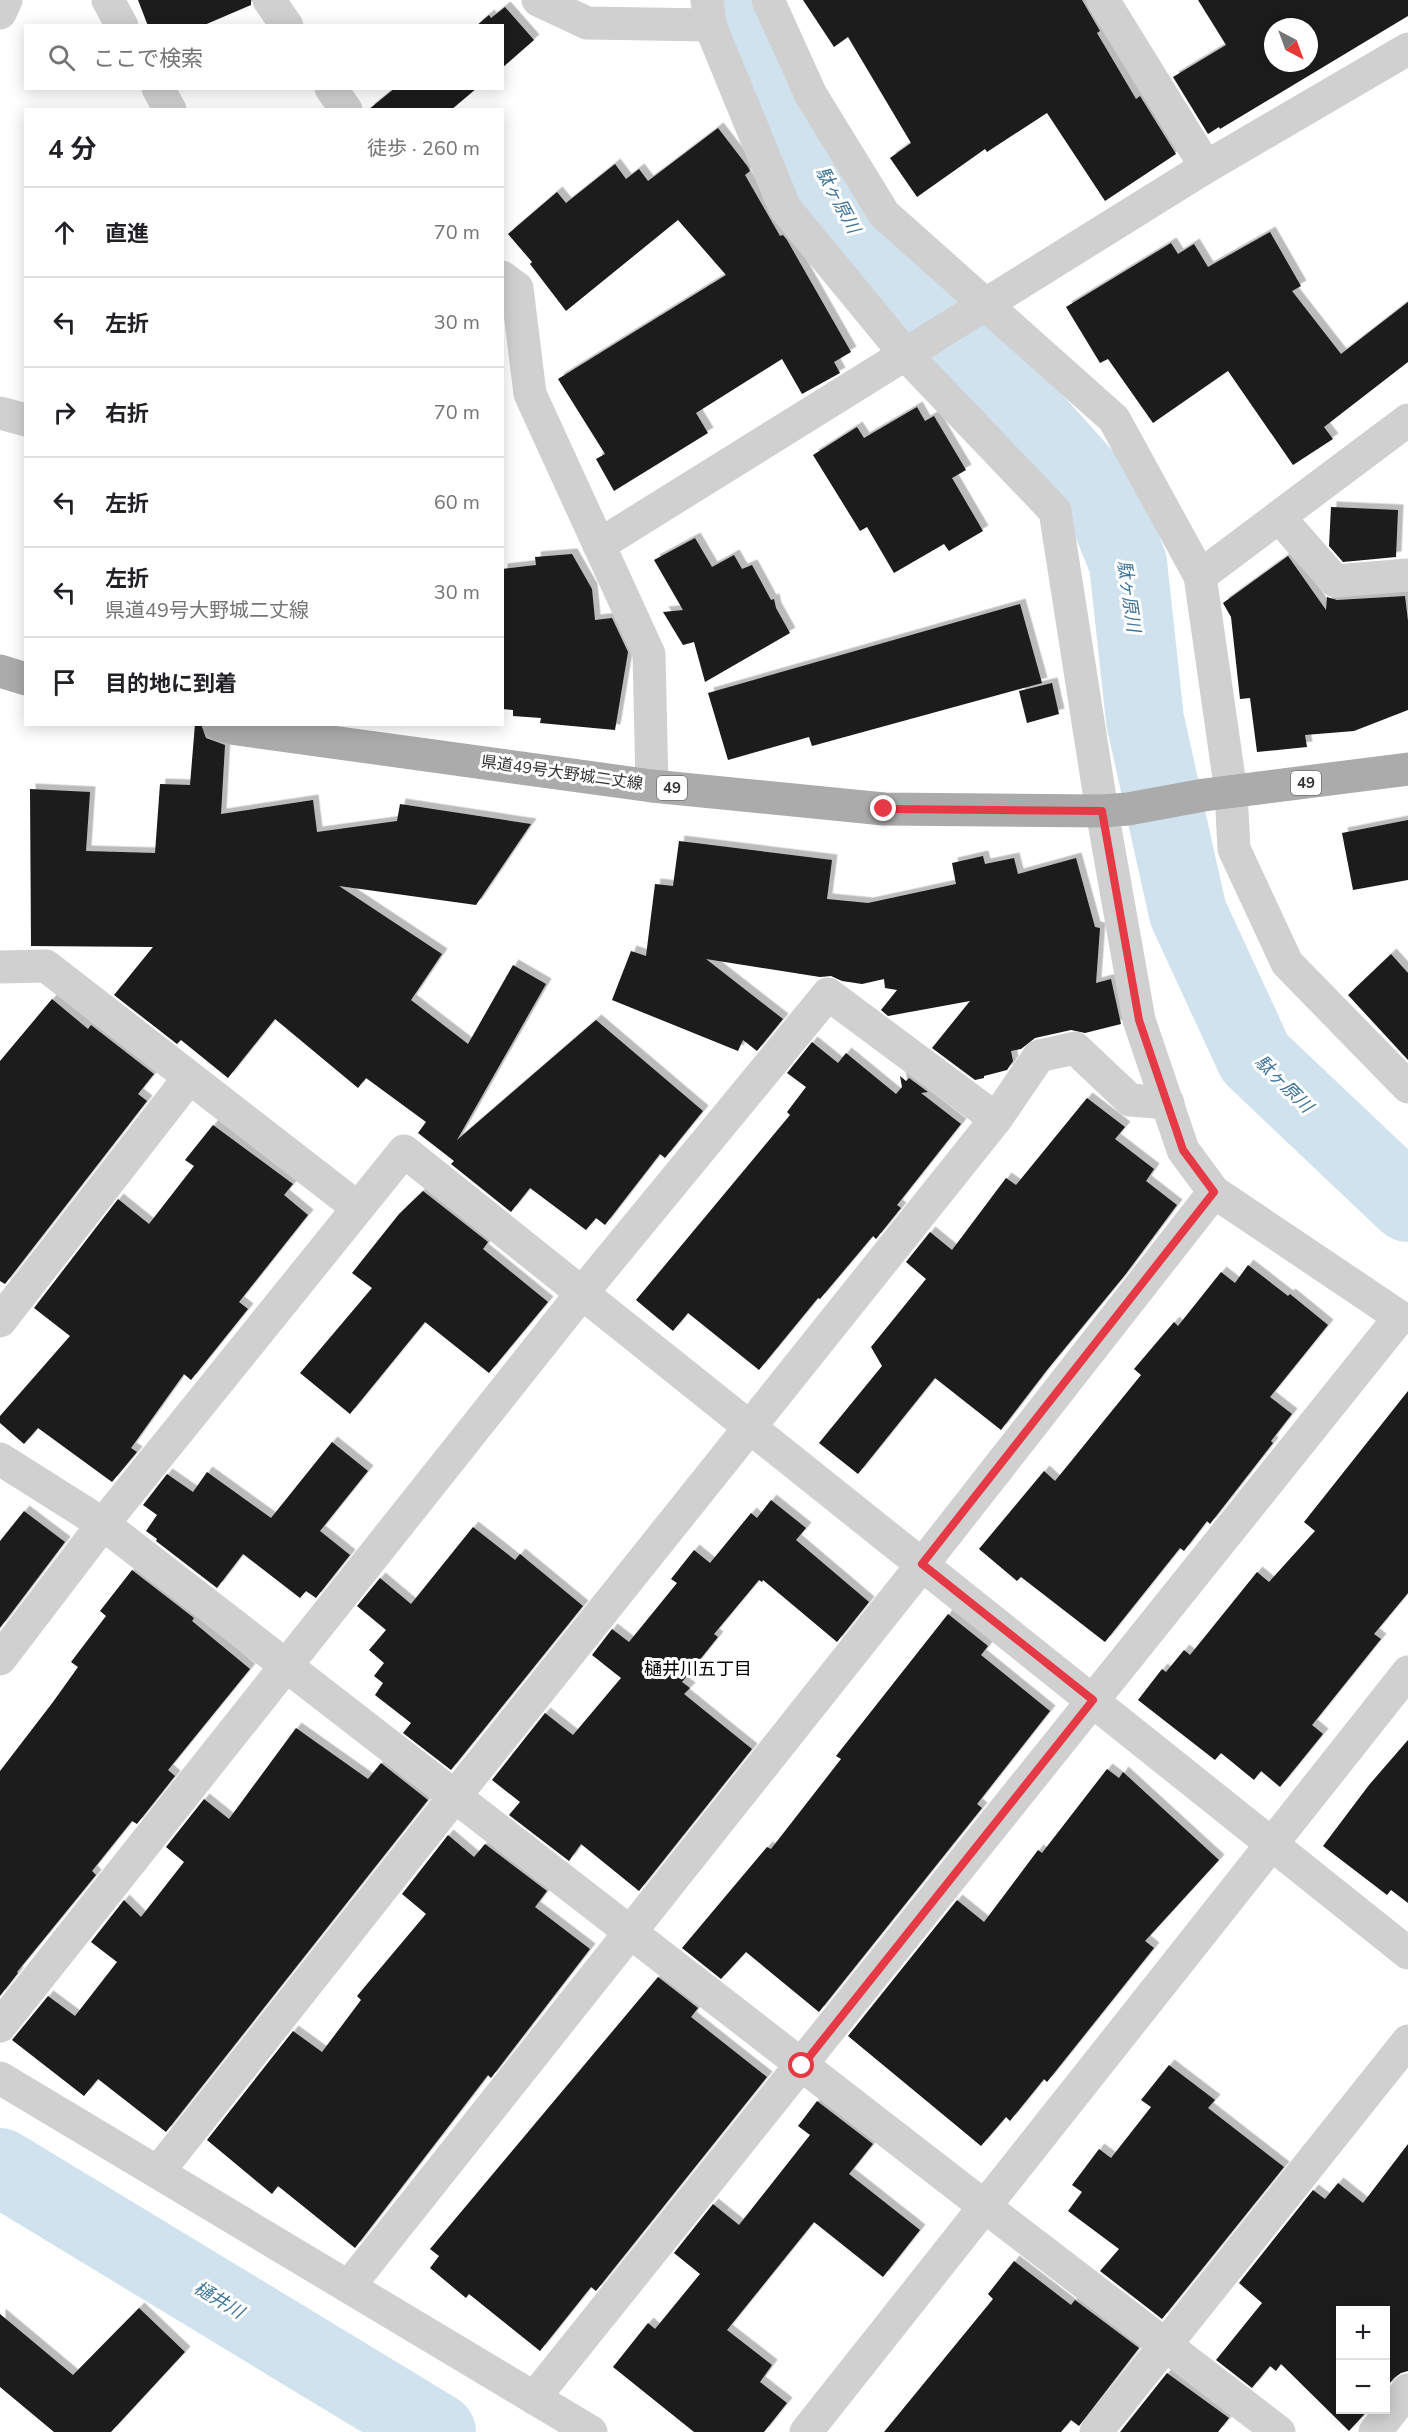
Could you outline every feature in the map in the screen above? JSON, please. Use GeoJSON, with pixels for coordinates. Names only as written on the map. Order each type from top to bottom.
{"type":"FeatureCollection","features":[{"type":"Feature","properties":{"kind":"main road"},"geometry":{"type":"LineString","coordinates":[[0,671],[24,678]]}},
{"type":"Feature","properties":{"kind":"main road","name":"県道49号大野城二丈線"},"geometry":{"type":"LineString","coordinates":[[233,726],[652,786],[884,809],[1115,810],[1217,793],[1408,769]]}},
{"type":"Feature","properties":{"kind":"street"},"geometry":{"type":"LineString","coordinates":[[0,13],[6,0]]}},
{"type":"Feature","properties":{"kind":"street"},"geometry":{"type":"LineString","coordinates":[[108,0],[121,24]]}},
{"type":"Feature","properties":{"kind":"street"},"geometry":{"type":"LineString","coordinates":[[269,0],[286,24]]}},
{"type":"Feature","properties":{"kind":"street"},"geometry":{"type":"LineString","coordinates":[[534,2398],[1093,1700],[1404,1321],[1214,1192],[1183,1150],[1139,1020],[1115,810],[1055,511],[915,349],[785,208],[708,12],[587,23],[538,0]]}},
{"type":"Feature","properties":{"kind":"street"},"geometry":{"type":"LineString","coordinates":[[768,0],[811,95],[884,214],[978,310],[1114,419],[1200,576],[1217,793],[1234,849],[1287,963],[1408,1087]]}},
{"type":"Feature","properties":{"kind":"street"},"geometry":{"type":"LineString","coordinates":[[1103,0],[1206,167]]}},
{"type":"Feature","properties":{"kind":"street"},"geometry":{"type":"LineString","coordinates":[[599,545],[1206,167],[1408,49]]}},
{"type":"Feature","properties":{"kind":"street"},"geometry":{"type":"LineString","coordinates":[[159,90],[169,108]]}},
{"type":"Feature","properties":{"kind":"street"},"geometry":{"type":"LineString","coordinates":[[333,90],[345,108]]}},
{"type":"Feature","properties":{"kind":"street"},"geometry":{"type":"LineString","coordinates":[[504,278],[517,288],[530,394],[649,654],[652,786]]}},
{"type":"Feature","properties":{"kind":"street"},"geometry":{"type":"LineString","coordinates":[[0,413],[24,419]]}},
{"type":"Feature","properties":{"kind":"street"},"geometry":{"type":"LineString","coordinates":[[1200,576],[1408,420]]}},
{"type":"Feature","properties":{"kind":"street"},"geometry":{"type":"LineString","coordinates":[[1279,517],[1335,581],[1408,575]]}},
{"type":"Feature","properties":{"kind":"street"},"geometry":{"type":"LineString","coordinates":[[0,967],[46,966],[358,1208]]}},
{"type":"Feature","properties":{"kind":"street"},"geometry":{"type":"LineString","coordinates":[[0,2026],[582,1293],[828,994],[996,1119]]}},
{"type":"Feature","properties":{"kind":"street"},"geometry":{"type":"LineString","coordinates":[[158,2172],[454,1796],[996,1119],[1039,1056],[1075,1048],[1130,1100],[1168,1103]]}},
{"type":"Feature","properties":{"kind":"street"},"geometry":{"type":"LineString","coordinates":[[0,1321],[189,1078]]}},
{"type":"Feature","properties":{"kind":"street"},"geometry":{"type":"LineString","coordinates":[[0,1659],[104,1524],[404,1151],[1408,1953]]}},
{"type":"Feature","properties":{"kind":"street"},"geometry":{"type":"LineString","coordinates":[[349,2286],[1214,1192]]}},
{"type":"Feature","properties":{"kind":"street"},"geometry":{"type":"LineString","coordinates":[[0,1459],[104,1524],[802,2066],[1279,2432]]}},
{"type":"Feature","properties":{"kind":"street"},"geometry":{"type":"LineString","coordinates":[[806,2432],[1408,1672]]}},
{"type":"Feature","properties":{"kind":"street"},"geometry":{"type":"LineString","coordinates":[[1096,2432],[1408,2041]]}},
{"type":"Feature","properties":{"kind":"street"},"geometry":{"type":"LineString","coordinates":[[0,2078],[591,2432]]}},
{"type":"Feature","properties":{"kind":"street"},"geometry":{"type":"LineString","coordinates":[[1375,2432],[1408,2390]]}},
{"type":"Feature","properties":{"kind":"building"},"geometry":{"type":"Polygon","coordinates":[[[138,0],[251,0],[251,5],[207,24],[147,24],[138,0]]]}},
{"type":"Feature","properties":{"kind":"building"},"geometry":{"type":"Polygon","coordinates":[[[803,0],[1082,0],[1100,31],[1097,33],[1136,99],[1140,96],[1176,154],[1105,201],[1047,113],[987,152],[985,149],[917,197],[890,158],[911,143],[848,37],[834,47],[803,0]]]}},
{"type":"Feature","properties":{"kind":"building"},"geometry":{"type":"Polygon","coordinates":[[[1198,0],[1408,0],[1408,16],[1318,70],[1318,18],[1264,18],[1264,72],[1315,72],[1208,134],[1173,77],[1226,45],[1198,0]]]}},
{"type":"Feature","properties":{"kind":"building"},"geometry":{"type":"Polygon","coordinates":[[[505,7],[534,40],[504,66],[504,24],[478,24],[489,15],[491,18],[505,7]]]}},
{"type":"Feature","properties":{"kind":"building"},"geometry":{"type":"Polygon","coordinates":[[[393,90],[475,90],[453,108],[370,108],[393,90]]]}},
{"type":"Feature","properties":{"kind":"building"},"geometry":{"type":"Polygon","coordinates":[[[718,128],[748,167],[750,171],[745,175],[780,236],[783,235],[787,240],[851,352],[834,362],[840,373],[802,394],[782,359],[696,413],[708,433],[614,491],[596,459],[605,454],[558,379],[726,275],[678,220],[566,311],[530,264],[532,262],[508,234],[557,192],[566,203],[615,164],[626,179],[639,169],[648,181],[718,128]]]}},
{"type":"Feature","properties":{"kind":"building"},"geometry":{"type":"Polygon","coordinates":[[[1270,232],[1301,286],[1292,291],[1341,354],[1408,302],[1408,362],[1324,427],[1333,439],[1293,465],[1228,371],[1153,423],[1108,359],[1100,363],[1066,307],[1171,243],[1178,254],[1194,244],[1208,267],[1270,232]]]}},
{"type":"Feature","properties":{"kind":"building"},"geometry":{"type":"Polygon","coordinates":[[[917,407],[925,421],[934,416],[966,470],[952,478],[983,531],[949,551],[944,544],[894,573],[867,527],[860,531],[813,455],[857,427],[864,438],[917,407]]]}},
{"type":"Feature","properties":{"kind":"building"},"geometry":{"type":"Polygon","coordinates":[[[1331,507],[1398,510],[1396,557],[1343,562],[1329,546],[1331,507]]]}},
{"type":"Feature","properties":{"kind":"building"},"geometry":{"type":"Polygon","coordinates":[[[695,538],[712,567],[734,555],[742,569],[752,565],[771,600],[774,599],[776,608],[790,633],[705,682],[694,642],[683,645],[663,612],[683,610],[654,560],[695,538]]]}},
{"type":"Feature","properties":{"kind":"building"},"geometry":{"type":"Polygon","coordinates":[[[572,554],[592,589],[595,620],[612,618],[628,652],[615,730],[540,723],[541,718],[513,716],[513,710],[504,709],[504,569],[536,565],[535,557],[572,554]]]}},
{"type":"Feature","properties":{"kind":"building"},"geometry":{"type":"Polygon","coordinates":[[[1288,556],[1326,610],[1327,597],[1337,600],[1405,596],[1408,621],[1408,710],[1354,731],[1305,735],[1307,747],[1257,752],[1250,698],[1240,699],[1231,617],[1223,603],[1288,556]]]}},
{"type":"Feature","properties":{"kind":"building"},"geometry":{"type":"Polygon","coordinates":[[[1020,604],[1042,683],[812,746],[809,737],[728,760],[708,693],[1020,604]]]}},
{"type":"Feature","properties":{"kind":"building"},"geometry":{"type":"Polygon","coordinates":[[[1052,683],[1059,714],[1027,723],[1019,691],[1052,683]]]}},
{"type":"Feature","properties":{"kind":"building"},"geometry":{"type":"Polygon","coordinates":[[[195,726],[202,726],[206,738],[225,745],[221,814],[313,800],[317,832],[397,821],[400,804],[531,824],[476,905],[339,886],[442,954],[411,1000],[468,1044],[513,965],[546,984],[457,1140],[596,1020],[703,1111],[665,1158],[660,1154],[605,1225],[596,1218],[586,1230],[530,1188],[511,1212],[451,1164],[454,1161],[418,1133],[426,1122],[366,1078],[358,1088],[275,1019],[228,1078],[181,1040],[177,1044],[114,995],[153,947],[31,946],[30,789],[90,792],[86,851],[155,853],[160,784],[190,785],[195,726]]]}},
{"type":"Feature","properties":{"kind":"building"},"geometry":{"type":"Polygon","coordinates":[[[1408,820],[1408,880],[1353,890],[1342,833],[1408,820]]]}},
{"type":"Feature","properties":{"kind":"building"},"geometry":{"type":"Polygon","coordinates":[[[679,841],[832,860],[827,899],[868,903],[956,884],[952,863],[983,856],[985,864],[1014,858],[1018,874],[1076,858],[1095,927],[1100,928],[1096,983],[1111,979],[1121,1024],[1085,1033],[1071,1030],[1035,1038],[1021,1049],[1011,1051],[1013,1061],[1007,1070],[975,1080],[932,1048],[970,1001],[888,1016],[881,1010],[897,990],[885,988],[884,979],[862,984],[842,981],[831,976],[820,977],[706,959],[783,1019],[757,1051],[743,1040],[738,1051],[612,1000],[631,951],[646,956],[655,884],[673,886],[679,841]]]}},
{"type":"Feature","properties":{"kind":"building"},"geometry":{"type":"Polygon","coordinates":[[[1391,954],[1408,973],[1408,1060],[1348,995],[1391,954]]]}},
{"type":"Feature","properties":{"kind":"building"},"geometry":{"type":"Polygon","coordinates":[[[52,999],[88,1029],[91,1025],[154,1074],[138,1094],[147,1101],[5,1284],[0,1281],[0,1061],[52,999]]]}},
{"type":"Feature","properties":{"kind":"building"},"geometry":{"type":"Polygon","coordinates":[[[812,1042],[838,1063],[846,1053],[896,1094],[902,1087],[900,1076],[906,1081],[909,1078],[928,1092],[921,1093],[961,1124],[897,1205],[901,1208],[876,1239],[873,1236],[759,1370],[688,1313],[673,1331],[636,1300],[790,1115],[787,1112],[806,1087],[787,1073],[812,1042]]]}},
{"type":"Feature","properties":{"kind":"building"},"geometry":{"type":"Polygon","coordinates":[[[1087,1098],[1125,1127],[1115,1139],[1154,1169],[1146,1181],[1177,1205],[1125,1275],[1001,1430],[935,1378],[858,1474],[819,1443],[882,1366],[871,1347],[926,1279],[906,1262],[930,1232],[952,1250],[1006,1178],[1016,1185],[1087,1098]]]}},
{"type":"Feature","properties":{"kind":"building"},"geometry":{"type":"Polygon","coordinates":[[[213,1125],[293,1184],[284,1195],[308,1215],[239,1302],[248,1309],[191,1380],[184,1374],[131,1448],[137,1452],[112,1482],[38,1428],[24,1444],[0,1423],[0,1416],[70,1336],[34,1308],[118,1199],[149,1224],[194,1166],[185,1160],[213,1125]]]}},
{"type":"Feature","properties":{"kind":"building"},"geometry":{"type":"Polygon","coordinates":[[[423,1191],[488,1242],[483,1249],[548,1302],[489,1373],[425,1322],[350,1414],[300,1373],[372,1288],[352,1273],[399,1214],[423,1191]]]}},
{"type":"Feature","properties":{"kind":"building"},"geometry":{"type":"Polygon","coordinates":[[[1248,1265],[1288,1296],[1290,1294],[1328,1325],[1270,1397],[1292,1414],[1271,1441],[1273,1443],[1210,1524],[1207,1521],[1184,1551],[1180,1548],[1105,1642],[1021,1577],[1017,1581],[979,1549],[1044,1471],[1055,1481],[1141,1375],[1134,1369],[1174,1322],[1178,1326],[1221,1272],[1235,1283],[1248,1265]]]}},
{"type":"Feature","properties":{"kind":"building"},"geometry":{"type":"Polygon","coordinates":[[[1408,1391],[1408,1593],[1374,1634],[1381,1639],[1312,1725],[1323,1734],[1280,1787],[1261,1771],[1254,1780],[1221,1753],[1215,1760],[1138,1700],[1162,1669],[1166,1672],[1184,1650],[1190,1655],[1257,1572],[1269,1582],[1315,1531],[1304,1522],[1408,1391]]]}},
{"type":"Feature","properties":{"kind":"building"},"geometry":{"type":"Polygon","coordinates":[[[332,1442],[368,1471],[320,1531],[350,1555],[316,1598],[306,1591],[300,1598],[243,1554],[217,1588],[146,1531],[157,1515],[143,1505],[167,1474],[193,1492],[207,1472],[271,1518],[332,1442]]]}},
{"type":"Feature","properties":{"kind":"building"},"geometry":{"type":"Polygon","coordinates":[[[771,1500],[806,1528],[796,1540],[869,1602],[837,1642],[763,1580],[762,1582],[759,1580],[714,1634],[718,1637],[682,1682],[690,1688],[684,1694],[752,1749],[639,1891],[581,1844],[569,1861],[509,1815],[520,1802],[492,1780],[545,1713],[573,1735],[621,1678],[592,1655],[612,1629],[629,1642],[677,1583],[671,1579],[694,1550],[710,1563],[751,1513],[757,1518],[771,1500]]]}},
{"type":"Feature","properties":{"kind":"building"},"geometry":{"type":"Polygon","coordinates":[[[24,1511],[65,1542],[0,1628],[0,1541],[24,1511]]]}},
{"type":"Feature","properties":{"kind":"building"},"geometry":{"type":"Polygon","coordinates":[[[473,1527],[515,1560],[520,1554],[583,1606],[451,1770],[403,1733],[411,1723],[375,1695],[383,1683],[374,1676],[384,1663],[369,1650],[386,1630],[357,1606],[380,1578],[411,1604],[473,1527]]]}},
{"type":"Feature","properties":{"kind":"building"},"geometry":{"type":"Polygon","coordinates":[[[132,1570],[194,1618],[192,1621],[250,1669],[168,1770],[175,1776],[137,1824],[132,1821],[92,1871],[96,1875],[0,1996],[0,1771],[78,1667],[71,1662],[106,1616],[100,1611],[132,1570]]]}},
{"type":"Feature","properties":{"kind":"building"},"geometry":{"type":"Polygon","coordinates":[[[948,1614],[988,1646],[981,1655],[1050,1711],[977,1804],[982,1808],[819,2012],[746,1952],[721,1979],[682,1948],[767,1847],[771,1849],[841,1759],[836,1756],[948,1614]]]}},
{"type":"Feature","properties":{"kind":"building"},"geometry":{"type":"Polygon","coordinates":[[[296,1728],[368,1779],[381,1763],[428,1800],[166,2132],[98,2079],[84,2096],[12,2040],[48,1996],[75,2016],[117,1962],[91,1942],[124,1900],[141,1917],[184,1862],[166,1847],[204,1799],[229,1819],[296,1728]]]}},
{"type":"Feature","properties":{"kind":"building"},"geometry":{"type":"Polygon","coordinates":[[[1408,1740],[1408,1903],[1391,1890],[1387,1895],[1323,1846],[1369,1785],[1408,1740]]]}},
{"type":"Feature","properties":{"kind":"building"},"geometry":{"type":"Polygon","coordinates":[[[1107,1769],[1119,1778],[1123,1772],[1219,1860],[1145,1941],[1154,1948],[1047,2082],[1044,2079],[1010,2121],[1006,2117],[981,2146],[848,2036],[957,1900],[984,1922],[1038,1850],[1042,1853],[1107,1769]]]}},
{"type":"Feature","properties":{"kind":"building"},"geometry":{"type":"Polygon","coordinates":[[[448,1835],[474,1857],[485,1844],[547,1891],[535,1907],[590,1949],[491,2078],[488,2075],[355,2248],[278,2186],[272,2194],[207,2140],[293,2031],[322,2052],[361,2000],[357,1996],[426,1914],[402,1894],[448,1835]]]}},
{"type":"Feature","properties":{"kind":"building"},"geometry":{"type":"Polygon","coordinates":[[[658,1977],[698,2008],[691,2017],[767,2077],[596,2291],[591,2287],[540,2351],[469,2294],[466,2298],[430,2268],[439,2256],[430,2249],[658,1977]]]}},
{"type":"Feature","properties":{"kind":"building"},"geometry":{"type":"Polygon","coordinates":[[[1169,2065],[1215,2100],[1208,2108],[1284,2167],[1162,2319],[1100,2271],[1119,2249],[1068,2211],[1082,2192],[1072,2185],[1099,2149],[1111,2158],[1151,2107],[1141,2100],[1169,2065]]]}},
{"type":"Feature","properties":{"kind":"building"},"geometry":{"type":"Polygon","coordinates":[[[817,2101],[873,2144],[849,2174],[920,2230],[883,2277],[814,2222],[727,2330],[772,2365],[760,2382],[787,2403],[764,2432],[694,2432],[613,2367],[648,2323],[655,2329],[700,2274],[674,2253],[713,2204],[739,2225],[810,2135],[798,2126],[817,2101]]]}},
{"type":"Feature","properties":{"kind":"building"},"geometry":{"type":"Polygon","coordinates":[[[1408,2144],[1408,2371],[1401,2373],[1390,2383],[1390,2306],[1336,2306],[1336,2414],[1364,2414],[1349,2431],[1281,2364],[1276,2371],[1270,2366],[1252,2388],[1216,2360],[1262,2303],[1239,2283],[1313,2190],[1325,2199],[1338,2183],[1363,2203],[1408,2144]]]}},
{"type":"Feature","properties":{"kind":"building"},"geometry":{"type":"Polygon","coordinates":[[[1014,2261],[1071,2305],[1075,2300],[1139,2348],[1079,2426],[1071,2420],[1061,2432],[884,2432],[993,2299],[988,2294],[1014,2261]]]}},
{"type":"Feature","properties":{"kind":"building"},"geometry":{"type":"Polygon","coordinates":[[[139,2308],[185,2352],[111,2432],[54,2432],[0,2387],[0,2314],[73,2375],[139,2308]]]}},
{"type":"Feature","properties":{"kind":"building"},"geometry":{"type":"Polygon","coordinates":[[[1167,2373],[1229,2418],[1218,2432],[1120,2432],[1167,2373]]]}},
{"type":"Feature","properties":{"kind":"waterway","name":"駄ヶ原川"},"geometry":{"type":"LineString","coordinates":[[731,0],[865,252],[914,309],[1003,387],[1101,496],[1128,563],[1145,720],[1188,913],[1255,1058],[1408,1203]]}},
{"type":"Feature","properties":{"kind":"waterway","name":"樋井川"},"geometry":{"type":"LineString","coordinates":[[0,2167],[437,2432]]}},
{"type":"Feature","properties":{"kind":"district","name":"樋井川五丁目"},"geometry":{"type":"Point","coordinates":[698,1669]}},
{"type":"Feature","properties":{"kind":"route"},"geometry":{"type":"LineString","coordinates":[[802,2066],[1093,1700],[922,1564],[1214,1192],[1183,1150],[1139,1020],[1102,811],[884,809]]}}]}
